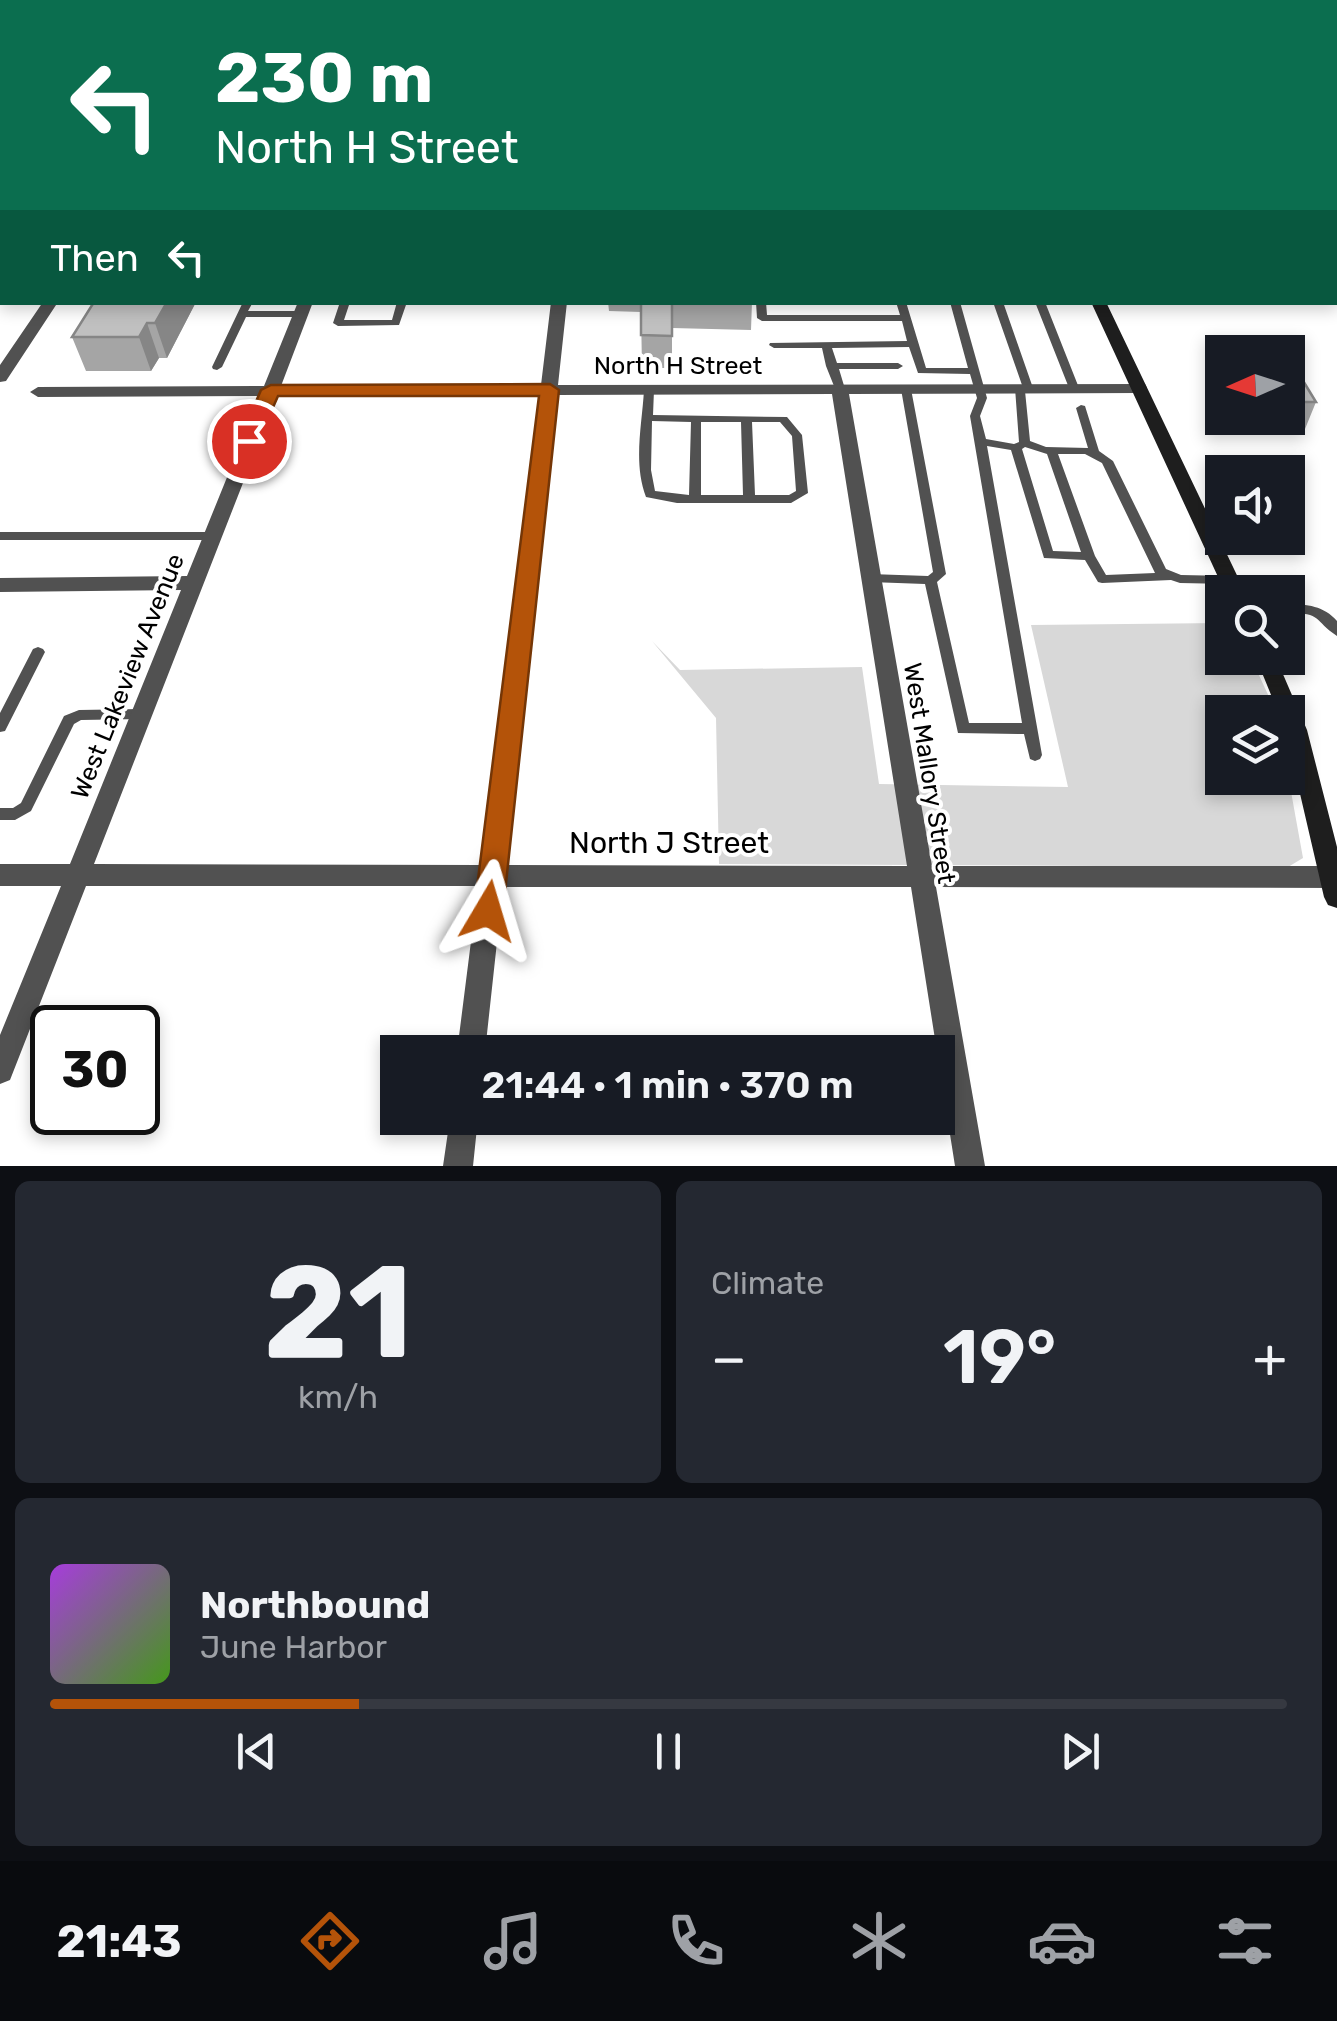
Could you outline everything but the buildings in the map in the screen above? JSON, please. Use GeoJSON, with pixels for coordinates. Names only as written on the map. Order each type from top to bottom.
{"type":"FeatureCollection","features":[{"type":"Feature","properties":{"kind":"street"},"geometry":{"type":"LineString","coordinates":[[0,377],[49,305]]}},
{"type":"Feature","properties":{"kind":"street"},"geometry":{"type":"LineString","coordinates":[[474,1035],[559,305]]}},
{"type":"Feature","properties":{"kind":"street"},"geometry":{"type":"LineString","coordinates":[[1099,305],[1227,575]]}},
{"type":"Feature","properties":{"kind":"street","name":"West Lakeview Avenue"},"geometry":{"type":"LineString","coordinates":[[0,1070],[303,308]]}},
{"type":"Feature","properties":{"kind":"street","name":"North H Street"},"geometry":{"type":"LineString","coordinates":[[38,392],[649,390],[836,377],[906,388],[976,380],[1024,388],[1139,388]]}},
{"type":"Feature","properties":{"kind":"street","name":"West Mallory Street"},"geometry":{"type":"LineString","coordinates":[[836,377],[970,1166]]}},
{"type":"Feature","properties":{"kind":"street"},"geometry":{"type":"LineString","coordinates":[[0,585],[193,583]]}},
{"type":"Feature","properties":{"kind":"street"},"geometry":{"type":"LineString","coordinates":[[1273,675],[1296,730],[1335,883]]}},
{"type":"Feature","properties":{"kind":"street","name":"North J Street"},"geometry":{"type":"LineString","coordinates":[[0,875],[919,876],[1335,883]]}},
{"type":"Feature","properties":{"kind":"street"},"geometry":{"type":"LineString","coordinates":[[458,1166],[462,1135]]}},
{"type":"Feature","properties":{"kind":"lane"},"geometry":{"type":"LineString","coordinates":[[217,367],[246,305]]}},
{"type":"Feature","properties":{"kind":"lane"},"geometry":{"type":"LineString","coordinates":[[344,305],[338,323],[396,323],[401,305]]}},
{"type":"Feature","properties":{"kind":"lane"},"geometry":{"type":"LineString","coordinates":[[760,305],[762,318],[906,318]]}},
{"type":"Feature","properties":{"kind":"lane"},"geometry":{"type":"LineString","coordinates":[[903,305],[922,371],[976,380]]}},
{"type":"Feature","properties":{"kind":"lane"},"geometry":{"type":"LineString","coordinates":[[957,305],[983,404],[975,416],[1036,755]]}},
{"type":"Feature","properties":{"kind":"lane"},"geometry":{"type":"LineString","coordinates":[[999,305],[1024,388],[1020,445],[1048,555],[1089,556]]}},
{"type":"Feature","properties":{"kind":"lane"},"geometry":{"type":"LineString","coordinates":[[1041,305],[1074,388]]}},
{"type":"Feature","properties":{"kind":"lane"},"geometry":{"type":"LineString","coordinates":[[242,314],[303,308]]}},
{"type":"Feature","properties":{"kind":"lane"},"geometry":{"type":"LineString","coordinates":[[774,345],[913,344]]}},
{"type":"Feature","properties":{"kind":"lane"},"geometry":{"type":"LineString","coordinates":[[826,345],[836,377],[898,366]]}},
{"type":"Feature","properties":{"kind":"lane"},"geometry":{"type":"LineString","coordinates":[[870,578],[930,580],[940,574],[906,388]]}},
{"type":"Feature","properties":{"kind":"lane"},"geometry":{"type":"LineString","coordinates":[[648,418],[790,422],[798,441],[804,488],[796,498],[695,499],[650,494],[646,475],[648,418],[649,390]]}},
{"type":"Feature","properties":{"kind":"lane"},"geometry":{"type":"LineString","coordinates":[[1080,408],[1094,450],[1116,475],[1161,572],[1168,577]]}},
{"type":"Feature","properties":{"kind":"lane"},"geometry":{"type":"LineString","coordinates":[[695,499],[696,418]]}},
{"type":"Feature","properties":{"kind":"lane"},"geometry":{"type":"LineString","coordinates":[[746,418],[749,499]]}},
{"type":"Feature","properties":{"kind":"lane"},"geometry":{"type":"LineString","coordinates":[[981,441],[1036,450],[1094,450]]}},
{"type":"Feature","properties":{"kind":"lane"},"geometry":{"type":"LineString","coordinates":[[1051,451],[1089,556],[1102,578],[1168,577],[1205,582]]}},
{"type":"Feature","properties":{"kind":"lane"},"geometry":{"type":"LineString","coordinates":[[0,536],[212,536]]}},
{"type":"Feature","properties":{"kind":"lane"},"geometry":{"type":"LineString","coordinates":[[930,580],[963,728],[1031,728]]}},
{"type":"Feature","properties":{"kind":"lane"},"geometry":{"type":"LineString","coordinates":[[1305,609],[1332,617],[1337,631]]}},
{"type":"Feature","properties":{"kind":"lane"},"geometry":{"type":"LineString","coordinates":[[0,727],[38,652]]}},
{"type":"Feature","properties":{"kind":"lane"},"geometry":{"type":"LineString","coordinates":[[0,814],[15,814],[26,808],[68,720],[79,715],[141,714]]}},
{"type":"Feature","properties":{"kind":"shaded area"},"geometry":{"type":"Polygon","coordinates":[[[1205,623],[1205,675],[1259,675],[1268,695],[1205,695],[1205,795],[1292,795],[1303,858],[1288,867],[719,864],[716,718],[652,641],[680,670],[862,667],[879,784],[1068,787],[1031,625],[1205,623]]]}},
{"type":"Feature","properties":{"kind":"route"},"geometry":{"type":"LineString","coordinates":[[249,441],[271,390],[550,390],[488,911]]}}]}
